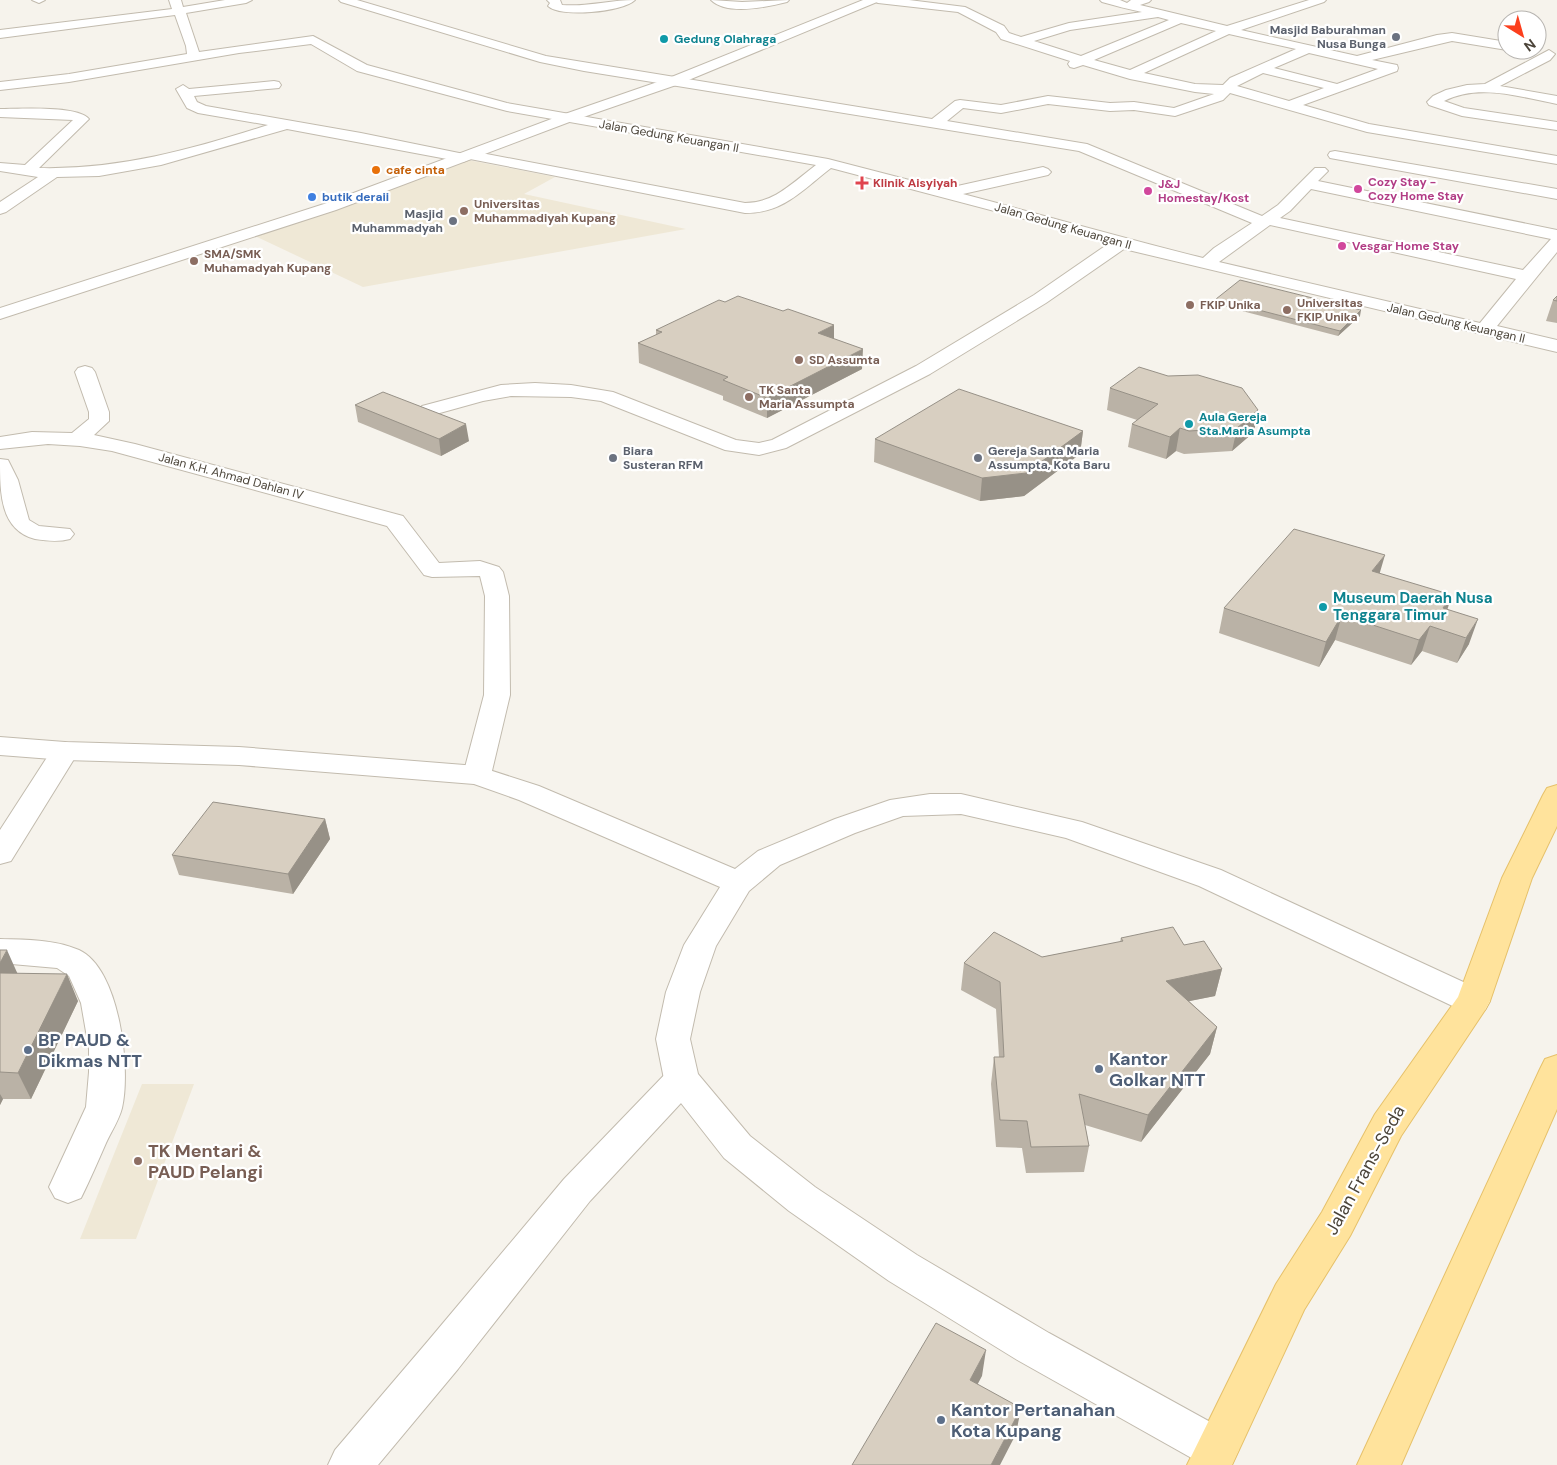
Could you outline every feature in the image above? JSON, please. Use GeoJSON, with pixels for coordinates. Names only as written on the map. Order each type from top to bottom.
{"type":"FeatureCollection","features":[{"type":"Feature","properties":{"kind":"main road","name":"Jalan Frans-Seda"},"geometry":{"type":"LineString","coordinates":[[1213,1457],[1290,1297],[1336,1224],[1388,1125],[1473,1002],[1517,878],[1557,795]]}},
{"type":"Feature","properties":{"kind":"main road"},"geometry":{"type":"LineString","coordinates":[[1379,1465],[1557,1069]]}},
{"type":"Feature","properties":{"kind":"street"},"geometry":{"type":"LineString","coordinates":[[0,34],[177,6],[246,0]]}},
{"type":"Feature","properties":{"kind":"street"},"geometry":{"type":"LineString","coordinates":[[345,0],[544,59],[1082,147],[1266,221],[1527,276]]}},
{"type":"Feature","properties":{"kind":"street"},"geometry":{"type":"LineString","coordinates":[[553,0],[557,3],[554,6],[561,10],[621,4],[630,0]]}},
{"type":"Feature","properties":{"kind":"street"},"geometry":{"type":"LineString","coordinates":[[717,0],[732,6],[745,7],[782,0]]}},
{"type":"Feature","properties":{"kind":"street"},"geometry":{"type":"LineString","coordinates":[[0,314],[330,207],[567,118],[674,81],[873,0]]}},
{"type":"Feature","properties":{"kind":"street"},"geometry":{"type":"LineString","coordinates":[[878,0],[962,9],[1000,28],[1005,36],[1079,61],[1126,74],[1196,89],[1229,88],[1367,128],[1557,160]]}},
{"type":"Feature","properties":{"kind":"street"},"geometry":{"type":"LineString","coordinates":[[1106,0],[1122,4]]}},
{"type":"Feature","properties":{"kind":"street"},"geometry":{"type":"LineString","coordinates":[[1145,0],[1136,2],[1131,6],[1180,20],[1360,59],[1392,68],[1335,87],[1291,105]]}},
{"type":"Feature","properties":{"kind":"street"},"geometry":{"type":"LineString","coordinates":[[1102,78],[1126,74],[1228,30],[1320,0]]}},
{"type":"Feature","properties":{"kind":"street"},"geometry":{"type":"LineString","coordinates":[[177,6],[192,46],[193,57]]}},
{"type":"Feature","properties":{"kind":"street"},"geometry":{"type":"LineString","coordinates":[[607,6],[622,13]]}},
{"type":"Feature","properties":{"kind":"street"},"geometry":{"type":"LineString","coordinates":[[1022,41],[1069,27],[1155,14]]}},
{"type":"Feature","properties":{"kind":"street"},"geometry":{"type":"LineString","coordinates":[[1059,68],[1075,64],[1180,20]]}},
{"type":"Feature","properties":{"kind":"street"},"geometry":{"type":"LineString","coordinates":[[1360,59],[1429,40],[1452,37],[1497,44]]}},
{"type":"Feature","properties":{"kind":"street","name":"Jalan Gedung Keuangan II"},"geometry":{"type":"LineString","coordinates":[[0,86],[69,78],[193,57],[313,40],[362,68],[480,101],[828,163],[1058,223],[1121,243],[1557,346]]}},
{"type":"Feature","properties":{"kind":"street"},"geometry":{"type":"LineString","coordinates":[[1048,100],[1110,107],[1134,106],[1175,112],[1218,97],[1235,82],[1308,49]]}},
{"type":"Feature","properties":{"kind":"street"},"geometry":{"type":"LineString","coordinates":[[1488,88],[1505,77],[1553,54]]}},
{"type":"Feature","properties":{"kind":"street"},"geometry":{"type":"LineString","coordinates":[[1262,69],[1335,87]]}},
{"type":"Feature","properties":{"kind":"street"},"geometry":{"type":"LineString","coordinates":[[274,85],[184,91],[192,105],[203,110],[467,156],[745,208],[757,208],[776,203],[828,163]]}},
{"type":"Feature","properties":{"kind":"street"},"geometry":{"type":"LineString","coordinates":[[1557,100],[1488,88],[1466,89],[1444,96],[1434,102],[1457,110],[1557,126]]}},
{"type":"Feature","properties":{"kind":"street"},"geometry":{"type":"LineString","coordinates":[[934,124],[957,104],[1001,110],[1048,100],[1075,91]]}},
{"type":"Feature","properties":{"kind":"street"},"geometry":{"type":"LineString","coordinates":[[0,113],[73,115],[82,119],[78,125],[33,165],[32,170]]}},
{"type":"Feature","properties":{"kind":"street"},"geometry":{"type":"LineString","coordinates":[[0,167],[53,173],[96,171],[185,156],[284,124]]}},
{"type":"Feature","properties":{"kind":"street"},"geometry":{"type":"LineString","coordinates":[[1207,264],[1220,252],[1284,208],[1335,155],[1367,128]]}},
{"type":"Feature","properties":{"kind":"street"},"geometry":{"type":"LineString","coordinates":[[1335,155],[1557,194]]}},
{"type":"Feature","properties":{"kind":"street"},"geometry":{"type":"LineString","coordinates":[[942,193],[1043,172]]}},
{"type":"Feature","properties":{"kind":"street"},"geometry":{"type":"LineString","coordinates":[[0,209],[53,173]]}},
{"type":"Feature","properties":{"kind":"street"},"geometry":{"type":"LineString","coordinates":[[1308,184],[1557,235]]}},
{"type":"Feature","properties":{"kind":"street"},"geometry":{"type":"LineString","coordinates":[[1485,329],[1557,242]]}},
{"type":"Feature","properties":{"kind":"street"},"geometry":{"type":"LineString","coordinates":[[429,410],[509,390],[528,389],[584,392],[614,399],[732,446],[759,449],[779,444],[922,370],[1040,299],[1121,243]]}},
{"type":"Feature","properties":{"kind":"street"},"geometry":{"type":"LineString","coordinates":[[77,439],[99,421],[99,412],[85,372]]}},
{"type":"Feature","properties":{"kind":"street","name":"Jalan K.H. Ahmad Dahlan IV"},"geometry":{"type":"LineString","coordinates":[[0,443],[30,438],[77,439],[97,441],[128,448],[395,521],[432,570],[480,568],[491,572],[497,596],[498,695],[477,775]]}},
{"type":"Feature","properties":{"kind":"street"},"geometry":{"type":"LineString","coordinates":[[0,465],[7,480],[18,522],[22,528],[34,532],[62,534]]}},
{"type":"Feature","properties":{"kind":"street"},"geometry":{"type":"LineString","coordinates":[[0,746],[65,751],[239,756],[477,775],[529,792],[738,883]]}},
{"type":"Feature","properties":{"kind":"street"},"geometry":{"type":"LineString","coordinates":[[0,854],[65,751]]}},
{"type":"Feature","properties":{"kind":"street"},"geometry":{"type":"LineString","coordinates":[[1213,1457],[903,1268],[802,1200],[737,1148],[682,1079],[673,1039],[683,992],[700,945],[738,883],[769,858],[870,817],[900,807],[930,804],[961,804],[1072,830],[1210,878],[1473,1002]]}},
{"type":"Feature","properties":{"kind":"street"},"geometry":{"type":"LineString","coordinates":[[0,951],[31,952],[69,959],[82,968],[100,1006],[106,1066],[104,1107],[68,1187]]}},
{"type":"Feature","properties":{"kind":"street"},"geometry":{"type":"LineString","coordinates":[[350,1465],[443,1356],[577,1190],[682,1079]]}},
{"type":"Feature","properties":{"kind":"shaded area","name":"Universitas Muhammadiyah Kupang"},"geometry":{"type":"Polygon","coordinates":[[[468,160],[555,177],[524,194],[686,229],[363,287],[255,236],[468,160]]]}},
{"type":"Feature","properties":{"kind":"shaded area","name":"TK Mentari & PAUD Pelangi"},"geometry":{"type":"Polygon","coordinates":[[[142,1084],[194,1084],[136,1239],[80,1239],[142,1084]]]}},
{"type":"Feature","properties":{"kind":"building","name":"Universitas FKIP Unika"},"geometry":{"type":"Polygon","coordinates":[[[1240,280],[1361,310],[1340,331],[1216,299],[1240,280]]]}},
{"type":"Feature","properties":{"kind":"building"},"geometry":{"type":"Polygon","coordinates":[[[738,296],[783,311],[788,309],[834,325],[818,333],[863,349],[767,398],[723,380],[728,377],[638,343],[662,332],[656,330],[719,300],[725,302],[738,296]]]}},
{"type":"Feature","properties":{"kind":"building"},"geometry":{"type":"Polygon","coordinates":[[[1139,367],[1168,376],[1198,375],[1242,388],[1258,410],[1237,428],[1189,431],[1180,428],[1170,437],[1132,424],[1158,404],[1110,388],[1139,367]]]}},
{"type":"Feature","properties":{"kind":"building"},"geometry":{"type":"Polygon","coordinates":[[[959,389],[1083,431],[1026,473],[982,478],[875,439],[959,389]]]}},
{"type":"Feature","properties":{"kind":"building"},"geometry":{"type":"Polygon","coordinates":[[[383,392],[466,424],[439,439],[355,405],[383,392]]]}},
{"type":"Feature","properties":{"kind":"building"},"geometry":{"type":"Polygon","coordinates":[[[1294,529],[1385,555],[1372,571],[1452,595],[1443,608],[1478,619],[1466,638],[1430,626],[1419,640],[1342,615],[1326,642],[1224,608],[1294,529]]]}},
{"type":"Feature","properties":{"kind":"building"},"geometry":{"type":"Polygon","coordinates":[[[213,802],[325,819],[288,874],[172,855],[213,802]]]}},
{"type":"Feature","properties":{"kind":"building","name":"Kantor Golkar NTT"},"geometry":{"type":"Polygon","coordinates":[[[1173,927],[1184,945],[1204,941],[1222,969],[1166,981],[1217,1027],[1148,1115],[1079,1094],[1089,1146],[1031,1147],[1027,1121],[1000,1120],[994,1057],[1004,1057],[1000,982],[964,963],[994,932],[1042,957],[1123,941],[1121,938],[1173,927]]]}},
{"type":"Feature","properties":{"kind":"building"},"geometry":{"type":"Polygon","coordinates":[[[0,950],[7,950],[0,963],[0,950]]]}},
{"type":"Feature","properties":{"kind":"building"},"geometry":{"type":"Polygon","coordinates":[[[0,973],[67,974],[18,1073],[0,1072],[0,973]]]}},
{"type":"Feature","properties":{"kind":"building","name":"Kantor Pertanahan Kota Kupang"},"geometry":{"type":"Polygon","coordinates":[[[936,1323],[986,1350],[970,1380],[1021,1408],[991,1465],[852,1465],[936,1323]]]}},
{"type":"Feature","properties":{"kind":"place","name":"Masjid Baburahman Nusa Bunga"},"geometry":{"type":"Point","coordinates":[1396,37]}},
{"type":"Feature","properties":{"kind":"place","name":"Gedung Olahraga"},"geometry":{"type":"Point","coordinates":[664,39]}},
{"type":"Feature","properties":{"kind":"place","name":"cafe cinta"},"geometry":{"type":"Point","coordinates":[376,170]}},
{"type":"Feature","properties":{"kind":"place","name":"Klinik Aisyiyah"},"geometry":{"type":"Point","coordinates":[862,183]}},
{"type":"Feature","properties":{"kind":"place","name":"Cozy Stay - Cozy Home Stay"},"geometry":{"type":"Point","coordinates":[1358,189]}},
{"type":"Feature","properties":{"kind":"place","name":"J&J Homestay/Kost"},"geometry":{"type":"Point","coordinates":[1148,191]}},
{"type":"Feature","properties":{"kind":"place","name":"butik deraii"},"geometry":{"type":"Point","coordinates":[312,197]}},
{"type":"Feature","properties":{"kind":"place","name":"Universitas Muhammadiyah Kupang"},"geometry":{"type":"Point","coordinates":[464,211]}},
{"type":"Feature","properties":{"kind":"place","name":"Masjid Muhammadyah"},"geometry":{"type":"Point","coordinates":[453,221]}},
{"type":"Feature","properties":{"kind":"place","name":"Vesgar Home Stay"},"geometry":{"type":"Point","coordinates":[1342,246]}},
{"type":"Feature","properties":{"kind":"place","name":"SMA/SMK Muhamadyah Kupang"},"geometry":{"type":"Point","coordinates":[194,261]}},
{"type":"Feature","properties":{"kind":"place","name":"FKIP Unika"},"geometry":{"type":"Point","coordinates":[1190,305]}},
{"type":"Feature","properties":{"kind":"place","name":"Universitas FKIP Unika"},"geometry":{"type":"Point","coordinates":[1287,310]}},
{"type":"Feature","properties":{"kind":"place","name":"SD Assumta"},"geometry":{"type":"Point","coordinates":[799,360]}},
{"type":"Feature","properties":{"kind":"place","name":"TK Santa Maria Assumpta"},"geometry":{"type":"Point","coordinates":[749,397]}},
{"type":"Feature","properties":{"kind":"place","name":"Aula Gereja Sta.Maria Asumpta"},"geometry":{"type":"Point","coordinates":[1189,424]}},
{"type":"Feature","properties":{"kind":"place","name":"Biara Susteran RFM"},"geometry":{"type":"Point","coordinates":[613,458]}},
{"type":"Feature","properties":{"kind":"place","name":"Gereja Santa Maria Assumpta, Kota Baru"},"geometry":{"type":"Point","coordinates":[978,458]}},
{"type":"Feature","properties":{"kind":"place","name":"Museum Daerah Nusa Tenggara Timur"},"geometry":{"type":"Point","coordinates":[1323,607]}},
{"type":"Feature","properties":{"kind":"place","name":"BP PAUD & Dikmas NTT"},"geometry":{"type":"Point","coordinates":[28,1050]}},
{"type":"Feature","properties":{"kind":"place","name":"Kantor Golkar NTT"},"geometry":{"type":"Point","coordinates":[1099,1069]}},
{"type":"Feature","properties":{"kind":"place","name":"TK Mentari & PAUD Pelangi"},"geometry":{"type":"Point","coordinates":[138,1161]}},
{"type":"Feature","properties":{"kind":"place","name":"Kantor Pertanahan Kota Kupang"},"geometry":{"type":"Point","coordinates":[941,1420]}}]}
